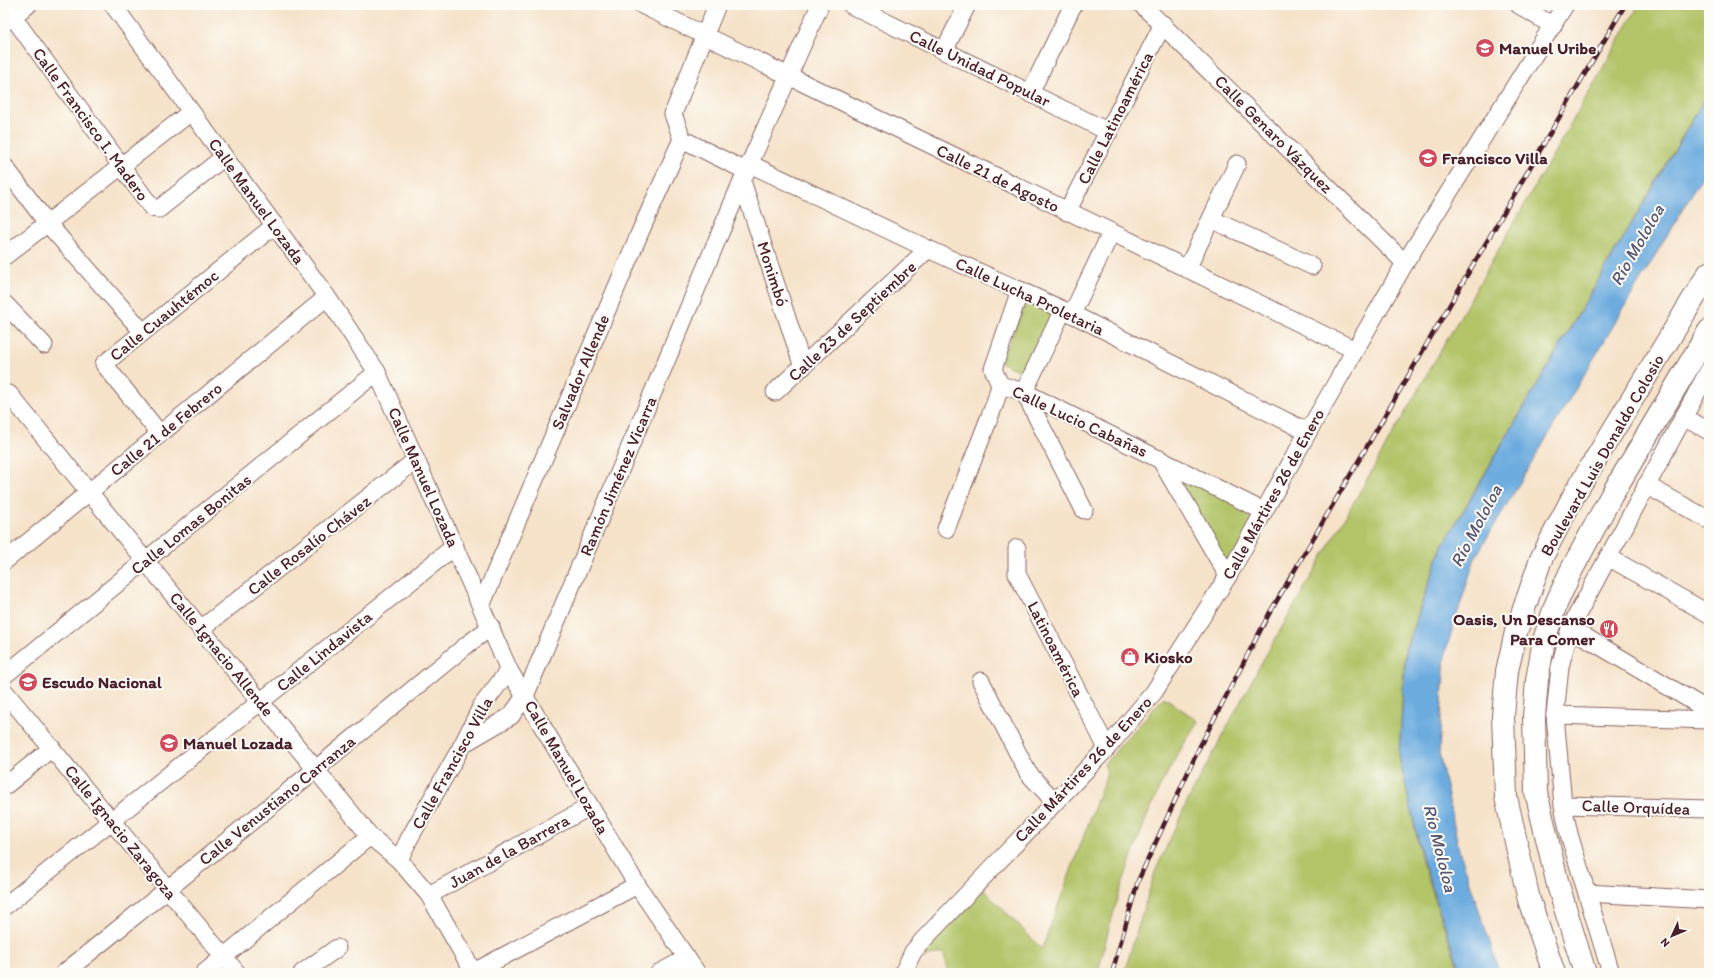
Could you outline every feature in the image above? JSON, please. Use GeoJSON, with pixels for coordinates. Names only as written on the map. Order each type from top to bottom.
{"type":"FeatureCollection","features":[{"type":"Feature","properties":{"kind":"main road","name":"Boulevard Luis Donaldo Colosio"},"geometry":{"type":"LineString","coordinates":[[1554,973],[1529,900],[1506,797],[1503,716],[1508,671],[1513,645],[1528,592],[1541,559],[1575,493],[1709,273]]}},
{"type":"Feature","properties":{"kind":"main road","name":"Boulevard Luis Donaldo Colosio"},"geometry":{"type":"LineString","coordinates":[[1586,972],[1558,885],[1536,792],[1534,717],[1537,680],[1544,640],[1556,604],[1570,573],[1610,496],[1709,331]]}},
{"type":"Feature","properties":{"kind":"street"},"geometry":{"type":"LineString","coordinates":[[8,15],[28,5]]}},
{"type":"Feature","properties":{"kind":"street","name":"Calle Manuel Lozada"},"geometry":{"type":"LineString","coordinates":[[113,5],[190,112],[327,296],[377,372],[482,606],[509,670],[589,807],[637,885],[697,973]]}},
{"type":"Feature","properties":{"kind":"street","name":"Calle 21 de Agosto"},"geometry":{"type":"LineString","coordinates":[[642,5],[1067,212],[1355,350]]}},
{"type":"Feature","properties":{"kind":"street"},"geometry":{"type":"LineString","coordinates":[[682,140],[673,114],[717,5]]}},
{"type":"Feature","properties":{"kind":"street","name":"Ramón Jiménez Vicarra"},"geometry":{"type":"LineString","coordinates":[[463,744],[511,716],[525,696],[746,172],[820,5]]}},
{"type":"Feature","properties":{"kind":"street","name":"Calle Unidad Popular"},"geometry":{"type":"LineString","coordinates":[[851,5],[1109,132]]}},
{"type":"Feature","properties":{"kind":"street"},"geometry":{"type":"LineString","coordinates":[[944,51],[967,5]]}},
{"type":"Feature","properties":{"kind":"street"},"geometry":{"type":"LineString","coordinates":[[1030,93],[1073,5]]}},
{"type":"Feature","properties":{"kind":"street","name":"Calle Genaro Vázquez"},"geometry":{"type":"LineString","coordinates":[[1142,5],[1406,263]]}},
{"type":"Feature","properties":{"kind":"street"},"geometry":{"type":"LineString","coordinates":[[1519,5],[1553,26]]}},
{"type":"Feature","properties":{"kind":"street","name":"Calle Mártires 26 de Enero"},"geometry":{"type":"LineString","coordinates":[[903,973],[913,952],[923,940],[1107,748],[1154,692],[1228,576],[1263,511],[1406,263],[1565,5]]}},
{"type":"Feature","properties":{"kind":"street","name":"Calle Francisco I. Madero"},"geometry":{"type":"LineString","coordinates":[[8,15],[152,208],[159,209],[224,157]]}},
{"type":"Feature","properties":{"kind":"street","name":"Calle Latinoamérica"},"geometry":{"type":"LineString","coordinates":[[1067,212],[1163,24]]}},
{"type":"Feature","properties":{"kind":"street"},"geometry":{"type":"LineString","coordinates":[[5,256],[190,112]]}},
{"type":"Feature","properties":{"kind":"street","name":"Calle Lucha Proletaria"},"geometry":{"type":"LineString","coordinates":[[682,140],[746,172],[928,249],[1068,312],[1308,432]]}},
{"type":"Feature","properties":{"kind":"street","name":"Salvador Allende"},"geometry":{"type":"LineString","coordinates":[[482,606],[638,237],[682,140]]}},
{"type":"Feature","properties":{"kind":"street"},"geometry":{"type":"LineString","coordinates":[[1187,269],[1237,164]]}},
{"type":"Feature","properties":{"kind":"street"},"geometry":{"type":"LineString","coordinates":[[5,167],[47,223],[143,332]]}},
{"type":"Feature","properties":{"kind":"street","name":"Monimbó"},"geometry":{"type":"LineString","coordinates":[[746,172],[803,367]]}},
{"type":"Feature","properties":{"kind":"street"},"geometry":{"type":"LineString","coordinates":[[1211,219],[1312,266]]}},
{"type":"Feature","properties":{"kind":"street","name":"Calle Cuauhtémoc"},"geometry":{"type":"LineString","coordinates":[[160,434],[104,364],[275,225]]}},
{"type":"Feature","properties":{"kind":"street"},"geometry":{"type":"LineString","coordinates":[[1084,510],[1024,392],[1111,233]]}},
{"type":"Feature","properties":{"kind":"street","name":"Calle 23 de Septiembre"},"geometry":{"type":"LineString","coordinates":[[775,392],[928,249]]}},
{"type":"Feature","properties":{"kind":"street"},"geometry":{"type":"LineString","coordinates":[[946,529],[995,403],[1000,385],[993,369],[1020,290]]}},
{"type":"Feature","properties":{"kind":"street","name":"Calle 21 de Febrero"},"geometry":{"type":"LineString","coordinates":[[5,561],[327,296]]}},
{"type":"Feature","properties":{"kind":"street"},"geometry":{"type":"LineString","coordinates":[[5,304],[44,345]]}},
{"type":"Feature","properties":{"kind":"street"},"geometry":{"type":"LineString","coordinates":[[1611,973],[1569,834],[1563,805],[1555,715],[1560,667],[1570,628],[1709,370]]}},
{"type":"Feature","properties":{"kind":"street","name":"Calle Lomas Bonitas"},"geometry":{"type":"LineString","coordinates":[[5,675],[377,372]]}},
{"type":"Feature","properties":{"kind":"street","name":"Calle Lucio Cabañas"},"geometry":{"type":"LineString","coordinates":[[1000,385],[1024,392],[1263,511]]}},
{"type":"Feature","properties":{"kind":"street","name":"Calle Ignacio Allende"},"geometry":{"type":"LineString","coordinates":[[7,394],[202,629],[370,836],[399,860],[429,896],[473,973]]}},
{"type":"Feature","properties":{"kind":"street"},"geometry":{"type":"LineString","coordinates":[[1683,417],[1709,431]]}},
{"type":"Feature","properties":{"kind":"street","name":"Calle Lucio Cabañas"},"geometry":{"type":"LineString","coordinates":[[1160,459],[1228,576]]}},
{"type":"Feature","properties":{"kind":"street","name":"Calle Rosalío Chávez"},"geometry":{"type":"LineString","coordinates":[[202,629],[416,460]]}},
{"type":"Feature","properties":{"kind":"street"},"geometry":{"type":"LineString","coordinates":[[1646,486],[1709,520]]}},
{"type":"Feature","properties":{"kind":"street","name":"Calle Lindavista"},"geometry":{"type":"LineString","coordinates":[[5,906],[455,546]]}},
{"type":"Feature","properties":{"kind":"street","name":"Latinoamérica"},"geometry":{"type":"LineString","coordinates":[[1017,548],[1017,574],[1107,748]]}},
{"type":"Feature","properties":{"kind":"street"},"geometry":{"type":"LineString","coordinates":[[1608,557],[1709,614]]}},
{"type":"Feature","properties":{"kind":"street","name":"Calle Venustiano Carranza"},"geometry":{"type":"LineString","coordinates":[[64,973],[468,644],[491,627]]}},
{"type":"Feature","properties":{"kind":"street"},"geometry":{"type":"LineString","coordinates":[[1570,628],[1709,711]]}},
{"type":"Feature","properties":{"kind":"street","name":"Calle Francisco Villa"},"geometry":{"type":"LineString","coordinates":[[399,860],[409,839],[463,744],[481,706],[509,670]]}},
{"type":"Feature","properties":{"kind":"street"},"geometry":{"type":"LineString","coordinates":[[981,681],[1028,773],[1055,802]]}},
{"type":"Feature","properties":{"kind":"street","name":"Calle Ignacio Zaragoza"},"geometry":{"type":"LineString","coordinates":[[5,692],[237,973]]}},
{"type":"Feature","properties":{"kind":"street"},"geometry":{"type":"LineString","coordinates":[[1555,715],[1709,720]]}},
{"type":"Feature","properties":{"kind":"street"},"geometry":{"type":"LineString","coordinates":[[5,786],[52,748]]}},
{"type":"Feature","properties":{"kind":"street","name":"Calle Orquídea"},"geometry":{"type":"LineString","coordinates":[[1563,805],[1709,809]]}},
{"type":"Feature","properties":{"kind":"street","name":"Juan de la Barrera"},"geometry":{"type":"LineString","coordinates":[[429,896],[589,807]]}},
{"type":"Feature","properties":{"kind":"street"},"geometry":{"type":"LineString","coordinates":[[204,973],[370,836]]}},
{"type":"Feature","properties":{"kind":"street"},"geometry":{"type":"LineString","coordinates":[[473,973],[637,885]]}},
{"type":"Feature","properties":{"kind":"street"},"geometry":{"type":"LineString","coordinates":[[1587,893],[1709,900]]}},
{"type":"Feature","properties":{"kind":"street"},"geometry":{"type":"LineString","coordinates":[[302,973],[337,948]]}},
{"type":"Feature","properties":{"kind":"street"},"geometry":{"type":"LineString","coordinates":[[659,973],[687,958]]}},
{"type":"Feature","properties":{"kind":"green space"},"geometry":{"type":"Polygon","coordinates":[[[1639,5],[1709,5],[1709,91],[1441,548],[1405,649],[1399,756],[1422,861],[1460,973],[1124,973],[1155,872],[1187,802],[1258,669],[1639,5]]]}},
{"type":"Feature","properties":{"kind":"green space"},"geometry":{"type":"Polygon","coordinates":[[[1028,300],[1052,312],[1024,373],[1000,362],[1028,300]]]}},
{"type":"Feature","properties":{"kind":"green space"},"geometry":{"type":"Polygon","coordinates":[[[1160,459],[1263,511],[1228,576],[1160,459]]]}},
{"type":"Feature","properties":{"kind":"green space"},"geometry":{"type":"Polygon","coordinates":[[[1164,697],[1198,721],[1164,778],[1141,831],[1116,903],[1098,973],[949,973],[943,953],[915,960],[941,929],[984,890],[1042,949],[1107,773],[1104,764],[1164,697]]]}},
{"type":"Feature","properties":{"kind":"water","name":"Río Mololoa"},"geometry":{"type":"Polygon","coordinates":[[[1709,92],[1709,165],[1475,558],[1445,653],[1439,752],[1459,850],[1500,973],[1461,973],[1423,861],[1399,756],[1406,650],[1441,549],[1709,92]]]}},
{"type":"Feature","properties":{"kind":"railway"},"geometry":{"type":"LineString","coordinates":[[1112,973],[1138,881],[1200,746],[1269,614],[1625,5]]}},
{"type":"Feature","properties":{"kind":"place","name":"Manuel Uribe"},"geometry":{"type":"Point","coordinates":[1485,48]}},
{"type":"Feature","properties":{"kind":"place","name":"Francisco Villa"},"geometry":{"type":"Point","coordinates":[1428,158]}},
{"type":"Feature","properties":{"kind":"place","name":"Oasis, Un Descanso Para Comer"},"geometry":{"type":"Point","coordinates":[1609,629]}},
{"type":"Feature","properties":{"kind":"place","name":"Kiosko"},"geometry":{"type":"Point","coordinates":[1130,657]}},
{"type":"Feature","properties":{"kind":"place","name":"Escudo Nacional"},"geometry":{"type":"Point","coordinates":[28,682]}},
{"type":"Feature","properties":{"kind":"place","name":"Manuel Lozada"},"geometry":{"type":"Point","coordinates":[169,743]}}]}
